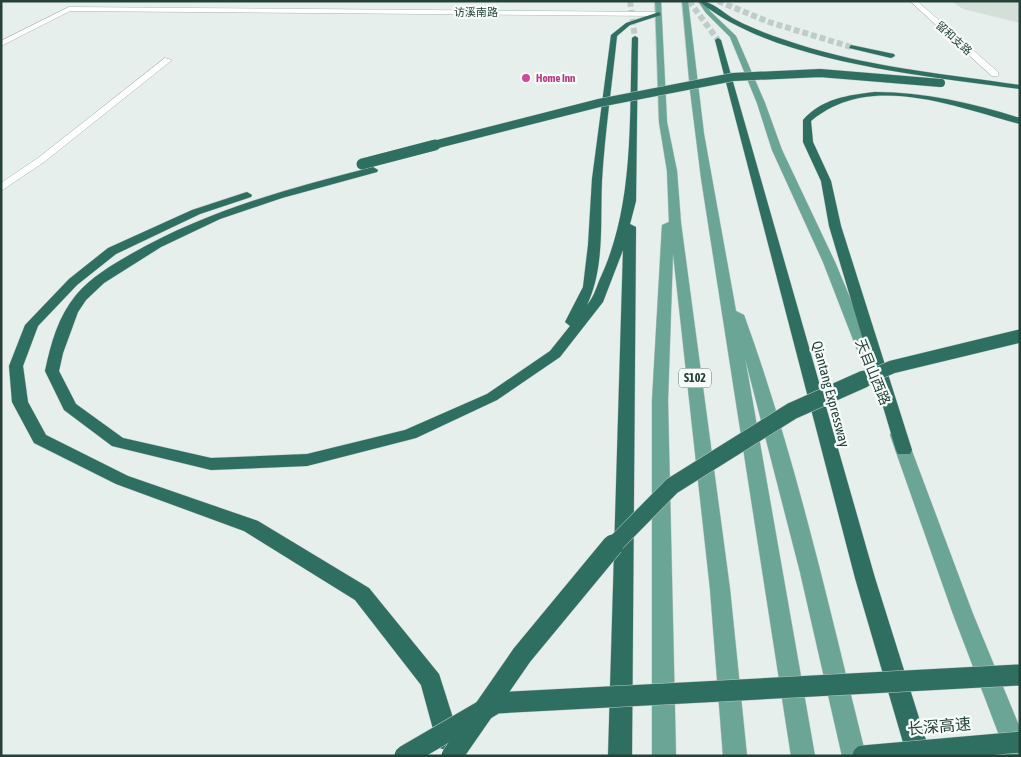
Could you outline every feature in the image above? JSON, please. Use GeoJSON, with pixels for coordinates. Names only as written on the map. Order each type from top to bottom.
{"type":"FeatureCollection","features":[{"type":"Feature","properties":{"kind":"highway"},"geometry":{"type":"LineString","coordinates":[[702,1],[727,18],[786,42],[845,58],[1020,87]]}},
{"type":"Feature","properties":{"kind":"highway"},"geometry":{"type":"LineString","coordinates":[[555,354],[589,287],[594,245],[597,179],[614,35],[628,24],[659,7]]}},
{"type":"Feature","properties":{"kind":"highway"},"geometry":{"type":"LineString","coordinates":[[620,756],[623,668],[625,415],[635,38]]}},
{"type":"Feature","properties":{"kind":"highway","name":"Qiantang Expressway"},"geometry":{"type":"LineString","coordinates":[[718,40],[864,578],[919,756]]}},
{"type":"Feature","properties":{"kind":"highway"},"geometry":{"type":"LineString","coordinates":[[851,47],[897,58]]}},
{"type":"Feature","properties":{"kind":"highway"},"geometry":{"type":"LineString","coordinates":[[924,64],[1020,82]]}},
{"type":"Feature","properties":{"kind":"highway"},"geometry":{"type":"LineString","coordinates":[[631,192],[623,232],[611,270],[596,302],[555,354],[492,397],[410,434],[307,460],[211,464],[118,442],[70,407],[52,371],[61,330],[76,302],[105,275],[158,242],[199,223],[286,192],[367,167],[584,106],[749,75],[809,73],[894,77],[943,87],[1020,111]]}},
{"type":"Feature","properties":{"kind":"highway"},"geometry":{"type":"LineString","coordinates":[[452,756],[431,682],[362,594],[316,564],[251,526],[122,480],[40,439],[20,402],[16,366],[32,325],[73,282],[112,251],[196,212],[302,178],[367,167],[584,115],[739,84],[820,80],[943,87],[1020,96]]}},
{"type":"Feature","properties":{"kind":"highway"},"geometry":{"type":"LineString","coordinates":[[904,450],[835,226],[826,181],[808,142],[807,120],[828,104],[862,96],[904,95],[955,101],[1020,121]]}},
{"type":"Feature","properties":{"kind":"highway"},"geometry":{"type":"LineString","coordinates":[[452,756],[522,655],[604,555],[672,486],[792,411],[892,367],[1020,336]]}},
{"type":"Feature","properties":{"kind":"highway"},"geometry":{"type":"LineString","coordinates":[[405,756],[496,704],[1020,675]]}},
{"type":"Feature","properties":{"kind":"highway","name":"长深高速"},"geometry":{"type":"LineString","coordinates":[[863,756],[1020,742]]}},
{"type":"Feature","properties":{"kind":"main road"},"geometry":{"type":"LineString","coordinates":[[685,1],[691,71],[710,207],[774,569],[803,756]]}},
{"type":"Feature","properties":{"kind":"main road","name":"天目山西路"},"geometry":{"type":"LineString","coordinates":[[702,1],[708,12],[733,36],[762,103],[777,150],[829,262],[904,450],[963,614],[1018,756]]}},
{"type":"Feature","properties":{"kind":"main road","name":"S102"},"geometry":{"type":"LineString","coordinates":[[659,7],[663,122],[672,171],[674,222],[719,580],[735,756]]}},
{"type":"Feature","properties":{"kind":"main road"},"geometry":{"type":"LineString","coordinates":[[664,756],[660,401],[664,290],[672,171]]}},
{"type":"Feature","properties":{"kind":"main road"},"geometry":{"type":"LineString","coordinates":[[723,276],[756,368],[810,572],[854,756]]}},
{"type":"Feature","properties":{"kind":"street"},"geometry":{"type":"LineString","coordinates":[[69,9],[84,1]]}},
{"type":"Feature","properties":{"kind":"street","name":"留和支路"},"geometry":{"type":"LineString","coordinates":[[913,1],[995,74]]}},
{"type":"Feature","properties":{"kind":"street"},"geometry":{"type":"LineString","coordinates":[[453,12],[455,4]]}},
{"type":"Feature","properties":{"kind":"street","name":"访溪南路"},"geometry":{"type":"LineString","coordinates":[[1,44],[69,9],[453,12],[659,7]]}},
{"type":"Feature","properties":{"kind":"street"},"geometry":{"type":"LineString","coordinates":[[1,188],[41,160],[168,60]]}},
{"type":"Feature","properties":{"kind":"shaded area"},"geometry":{"type":"Polygon","coordinates":[[[951,1],[1020,1],[1020,23],[963,9],[951,1]]]}},
{"type":"Feature","properties":{"kind":"tunnel"},"geometry":{"type":"LineString","coordinates":[[630,1],[635,38]]}},
{"type":"Feature","properties":{"kind":"tunnel"},"geometry":{"type":"LineString","coordinates":[[689,1],[718,40]]}},
{"type":"Feature","properties":{"kind":"tunnel"},"geometry":{"type":"LineString","coordinates":[[718,1],[769,22],[851,47]]}},
{"type":"Feature","properties":{"kind":"place","name":"Home Inn"},"geometry":{"type":"Point","coordinates":[526,78]}}]}
